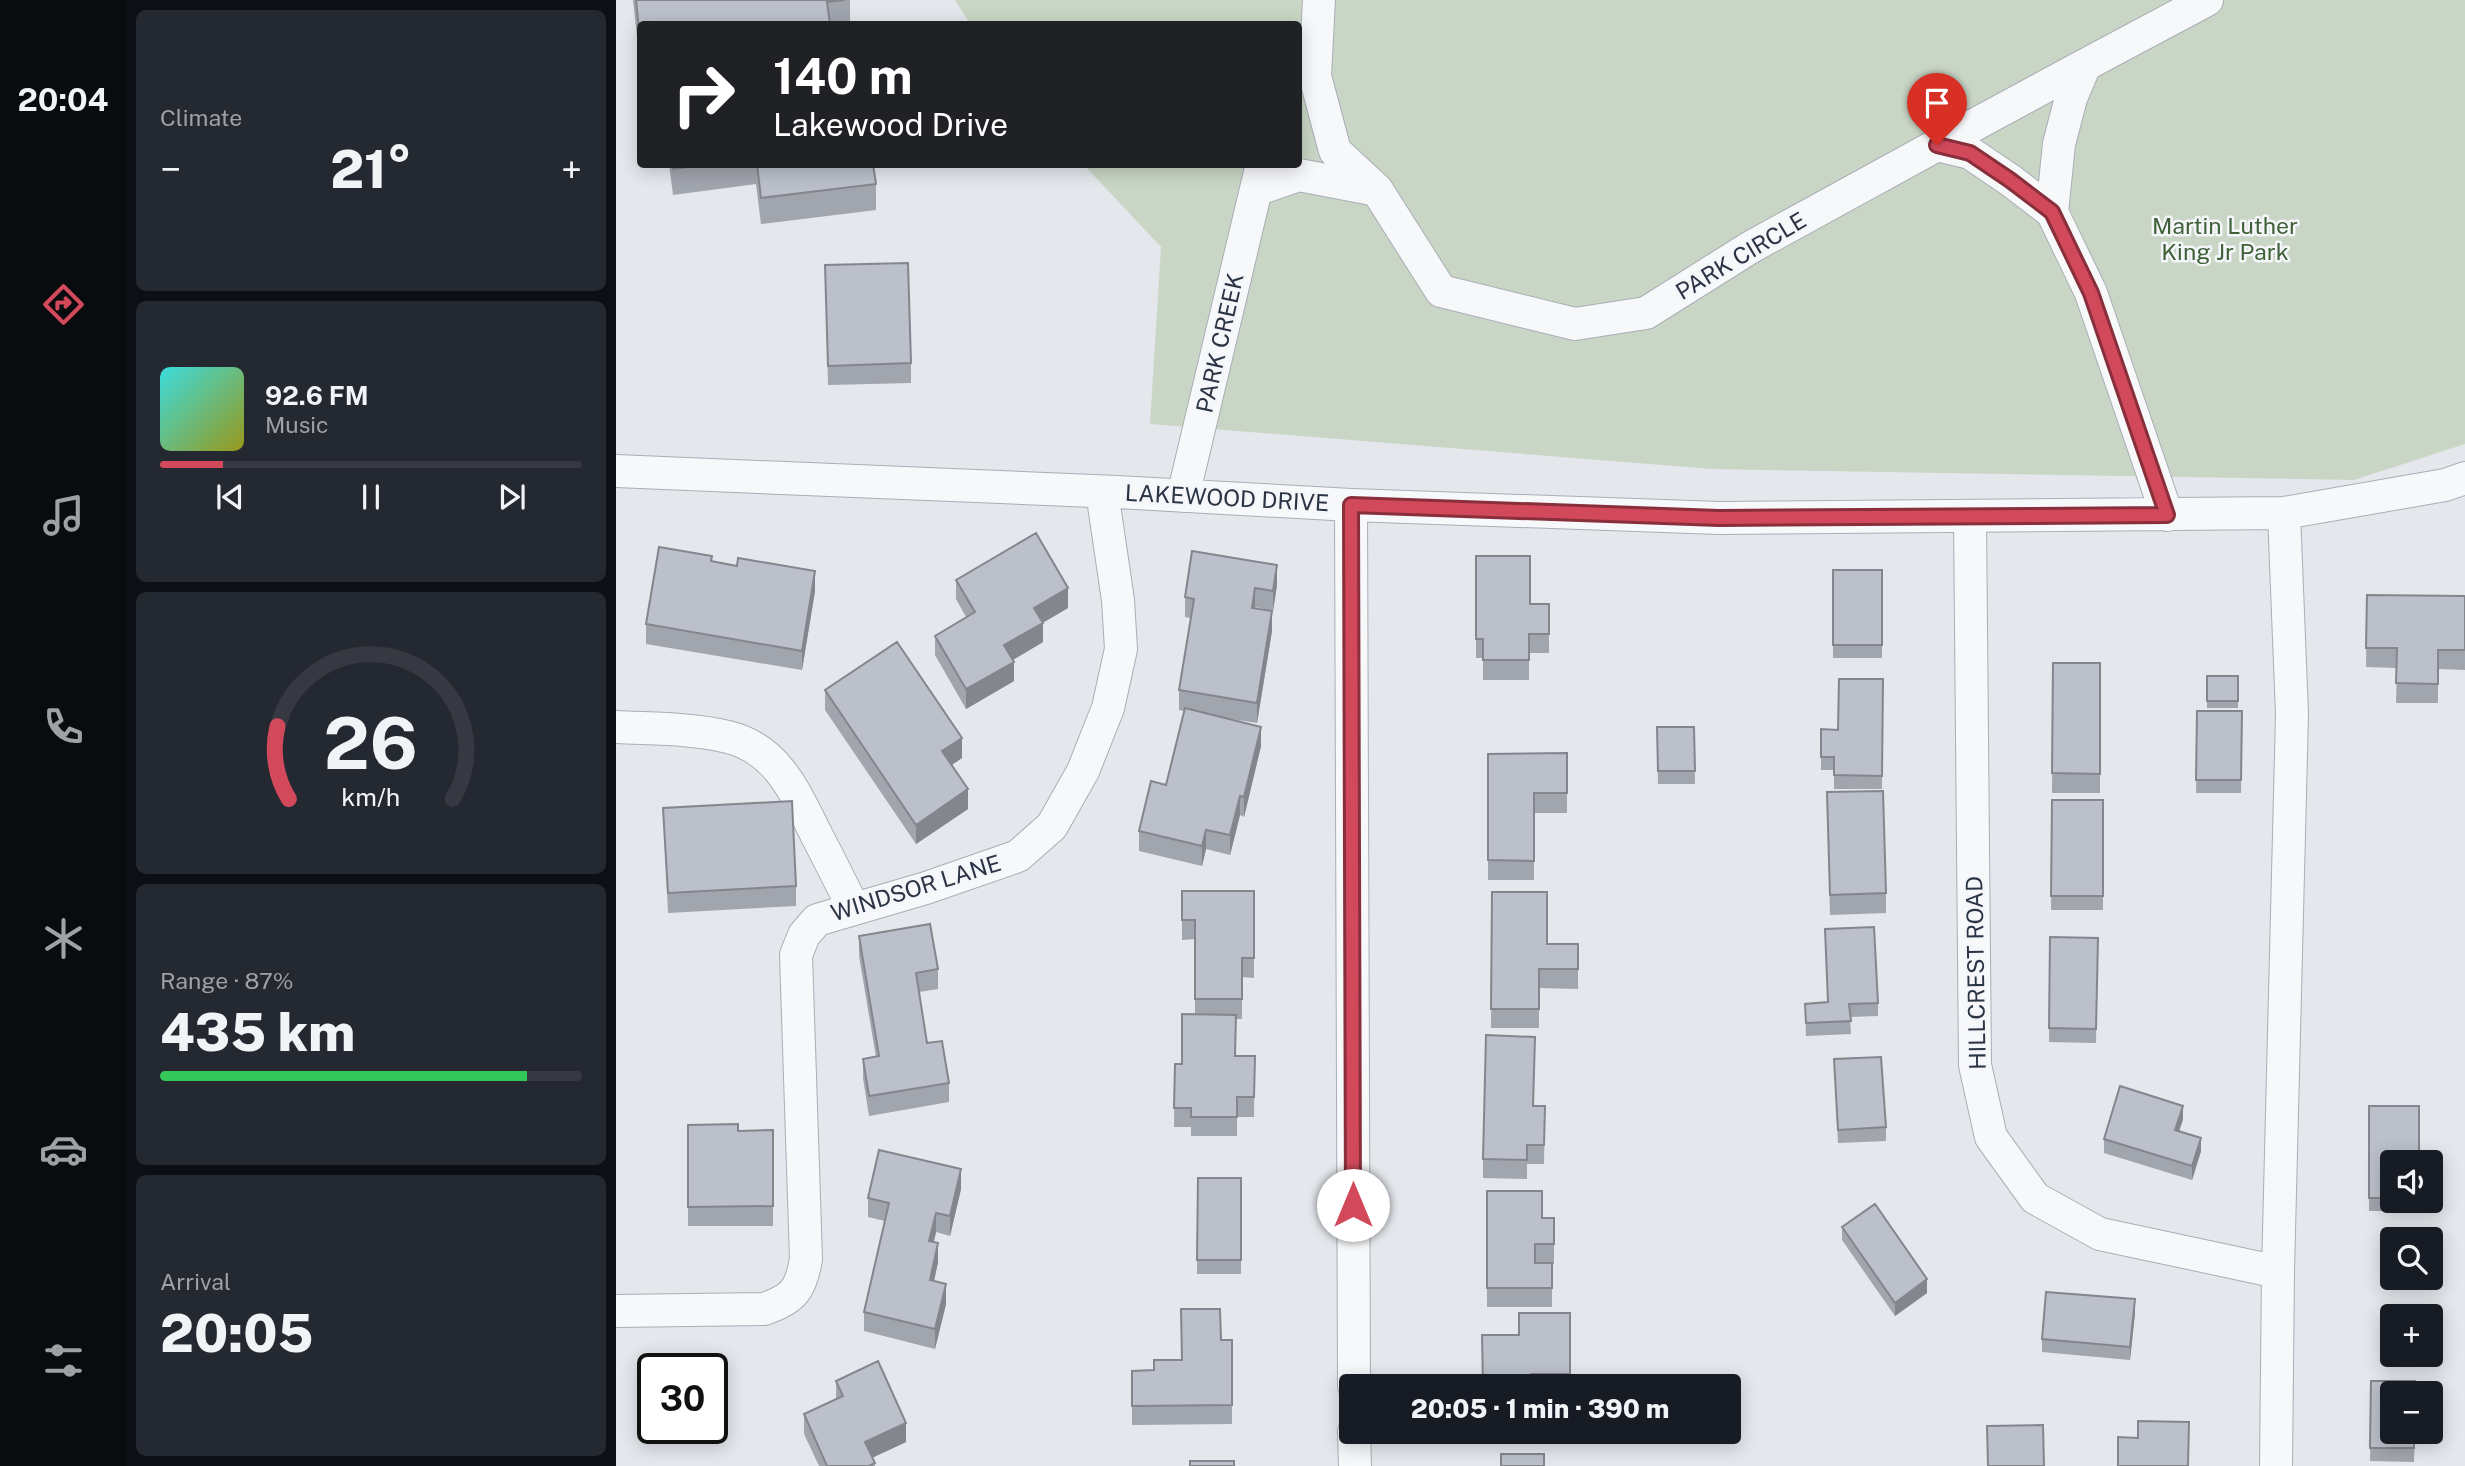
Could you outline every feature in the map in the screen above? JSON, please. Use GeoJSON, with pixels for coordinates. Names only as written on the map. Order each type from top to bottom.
{"type":"FeatureCollection","features":[{"type":"Feature","properties":{"kind":"street"},"geometry":{"type":"LineString","coordinates":[[1302,36],[1317,0]]}},
{"type":"Feature","properties":{"kind":"street","name":"PARK CIRCLE"},"geometry":{"type":"LineString","coordinates":[[1317,0],[1315,76],[1335,151],[1377,190],[1441,291],[1575,324],[1646,313],[1751,247],[1937,145]]}},
{"type":"Feature","properties":{"kind":"street"},"geometry":{"type":"LineString","coordinates":[[1937,145],[2207,0]]}},
{"type":"Feature","properties":{"kind":"street"},"geometry":{"type":"LineString","coordinates":[[2052,212],[2059,144],[2071,98],[2085,65]]}},
{"type":"Feature","properties":{"kind":"street"},"geometry":{"type":"LineString","coordinates":[[1937,145],[1970,153],[2052,212],[2091,293],[2167,515]]}},
{"type":"Feature","properties":{"kind":"street","name":"PARK CREEK"},"geometry":{"type":"LineString","coordinates":[[1183,496],[1259,177],[1299,175],[1377,190]]}},
{"type":"Feature","properties":{"kind":"street","name":"LAKEWOOD DRIVE"},"geometry":{"type":"LineString","coordinates":[[616,471],[1351,505],[1719,518],[2284,513],[2445,485],[2465,478]]}},
{"type":"Feature","properties":{"kind":"street","name":"WINDSOR LANE"},"geometry":{"type":"LineString","coordinates":[[616,1311],[764,1309],[783,1303],[794,1293],[802,1279],[806,1259],[796,955],[804,934],[817,919],[926,888],[1018,856],[1052,826],[1083,771],[1108,708],[1121,649],[1118,600],[1102,492]]}},
{"type":"Feature","properties":{"kind":"street"},"geometry":{"type":"LineString","coordinates":[[1351,505],[1354,1374]]}},
{"type":"Feature","properties":{"kind":"street"},"geometry":{"type":"LineString","coordinates":[[2276,1466],[2278,1272],[2292,714],[2284,513]]}},
{"type":"Feature","properties":{"kind":"street","name":"HILLCREST ROAD"},"geometry":{"type":"LineString","coordinates":[[1970,517],[1975,1065],[1991,1138],[2035,1198],[2100,1234],[2278,1272]]}},
{"type":"Feature","properties":{"kind":"street"},"geometry":{"type":"LineString","coordinates":[[616,727],[688,730],[729,737],[764,754],[790,781],[853,907]]}},
{"type":"Feature","properties":{"kind":"street"},"geometry":{"type":"LineString","coordinates":[[1354,1444],[1355,1466]]}},
{"type":"Feature","properties":{"kind":"green space","name":"Martin Luther King Jr Park"},"geometry":{"type":"Polygon","coordinates":[[[955,0],[2465,0],[2465,444],[2354,480],[1712,469],[1150,424],[1161,247],[1087,168],[1302,168],[1302,21],[968,21],[955,0]]]}},
{"type":"Feature","properties":{"kind":"building"},"geometry":{"type":"Polygon","coordinates":[[[636,0],[845,0],[827,2],[830,21],[638,21],[636,0]]]}},
{"type":"Feature","properties":{"kind":"building"},"geometry":{"type":"Polygon","coordinates":[[[757,168],[874,168],[876,184],[761,198],[757,168]]]}},
{"type":"Feature","properties":{"kind":"building"},"geometry":{"type":"Polygon","coordinates":[[[908,263],[911,363],[828,366],[825,265],[908,263]]]}},
{"type":"Feature","properties":{"kind":"building"},"geometry":{"type":"Polygon","coordinates":[[[1036,533],[1068,588],[1034,608],[1043,623],[1004,645],[1014,662],[966,689],[935,636],[975,612],[956,580],[1036,533]]]}},
{"type":"Feature","properties":{"kind":"building"},"geometry":{"type":"Polygon","coordinates":[[[659,547],[712,556],[711,561],[737,566],[738,558],[815,571],[802,651],[646,624],[659,547]]]}},
{"type":"Feature","properties":{"kind":"building"},"geometry":{"type":"Polygon","coordinates":[[[1192,551],[1277,565],[1273,591],[1255,588],[1252,608],[1272,611],[1257,703],[1179,690],[1194,599],[1185,597],[1192,551]]]}},
{"type":"Feature","properties":{"kind":"building"},"geometry":{"type":"Polygon","coordinates":[[[1476,556],[1530,556],[1530,604],[1549,604],[1549,634],[1529,634],[1529,660],[1483,660],[1483,639],[1476,639],[1476,556]]]}},
{"type":"Feature","properties":{"kind":"building"},"geometry":{"type":"Polygon","coordinates":[[[1833,570],[1882,570],[1882,645],[1833,645],[1833,570]]]}},
{"type":"Feature","properties":{"kind":"building"},"geometry":{"type":"Polygon","coordinates":[[[2367,595],[2465,596],[2465,650],[2438,650],[2438,684],[2396,683],[2397,648],[2366,648],[2367,595]]]}},
{"type":"Feature","properties":{"kind":"building"},"geometry":{"type":"Polygon","coordinates":[[[897,642],[962,738],[942,751],[968,789],[916,825],[825,690],[897,642]]]}},
{"type":"Feature","properties":{"kind":"building"},"geometry":{"type":"Polygon","coordinates":[[[2053,663],[2100,663],[2100,774],[2052,773],[2053,663]]]}},
{"type":"Feature","properties":{"kind":"building"},"geometry":{"type":"Polygon","coordinates":[[[2207,676],[2238,676],[2238,701],[2207,701],[2207,676]]]}},
{"type":"Feature","properties":{"kind":"building"},"geometry":{"type":"Polygon","coordinates":[[[1839,679],[1883,679],[1882,776],[1834,775],[1834,757],[1821,757],[1821,729],[1838,730],[1839,679]]]}},
{"type":"Feature","properties":{"kind":"building"},"geometry":{"type":"Polygon","coordinates":[[[1185,708],[1261,727],[1244,797],[1240,796],[1230,835],[1206,830],[1202,846],[1139,831],[1151,781],[1166,785],[1185,708]]]}},
{"type":"Feature","properties":{"kind":"building"},"geometry":{"type":"Polygon","coordinates":[[[2197,711],[2242,711],[2241,780],[2196,780],[2197,711]]]}},
{"type":"Feature","properties":{"kind":"building"},"geometry":{"type":"Polygon","coordinates":[[[1657,727],[1694,727],[1695,771],[1658,771],[1657,727]]]}},
{"type":"Feature","properties":{"kind":"building"},"geometry":{"type":"Polygon","coordinates":[[[1567,753],[1567,793],[1534,793],[1534,861],[1488,860],[1488,754],[1567,753]]]}},
{"type":"Feature","properties":{"kind":"building"},"geometry":{"type":"Polygon","coordinates":[[[1883,791],[1886,893],[1830,895],[1827,792],[1883,791]]]}},
{"type":"Feature","properties":{"kind":"building"},"geometry":{"type":"Polygon","coordinates":[[[2052,800],[2103,800],[2103,896],[2051,896],[2052,800]]]}},
{"type":"Feature","properties":{"kind":"building"},"geometry":{"type":"Polygon","coordinates":[[[792,801],[796,886],[668,893],[663,808],[792,801]]]}},
{"type":"Feature","properties":{"kind":"building"},"geometry":{"type":"Polygon","coordinates":[[[1182,891],[1254,891],[1254,958],[1242,958],[1242,999],[1195,999],[1195,920],[1182,920],[1182,891]]]}},
{"type":"Feature","properties":{"kind":"building"},"geometry":{"type":"Polygon","coordinates":[[[1492,892],[1547,892],[1547,944],[1578,944],[1578,969],[1539,969],[1539,1009],[1491,1009],[1492,892]]]}},
{"type":"Feature","properties":{"kind":"building"},"geometry":{"type":"Polygon","coordinates":[[[930,924],[938,969],[916,973],[927,1043],[942,1041],[949,1083],[869,1096],[863,1059],[879,1056],[859,936],[930,924]]]}},
{"type":"Feature","properties":{"kind":"building"},"geometry":{"type":"Polygon","coordinates":[[[1874,927],[1878,1003],[1849,1004],[1851,1021],[1806,1023],[1805,1004],[1828,1002],[1825,929],[1874,927]]]}},
{"type":"Feature","properties":{"kind":"building"},"geometry":{"type":"Polygon","coordinates":[[[2050,937],[2098,938],[2096,1029],[2049,1028],[2050,937]]]}},
{"type":"Feature","properties":{"kind":"building"},"geometry":{"type":"Polygon","coordinates":[[[1182,1014],[1236,1015],[1235,1056],[1255,1056],[1254,1097],[1237,1097],[1237,1117],[1191,1117],[1191,1108],[1174,1108],[1175,1064],[1182,1064],[1182,1014]]]}},
{"type":"Feature","properties":{"kind":"building"},"geometry":{"type":"Polygon","coordinates":[[[1486,1035],[1535,1037],[1533,1106],[1545,1106],[1544,1145],[1527,1145],[1527,1160],[1483,1159],[1486,1035]]]}},
{"type":"Feature","properties":{"kind":"building"},"geometry":{"type":"Polygon","coordinates":[[[1881,1057],[1886,1127],[1838,1130],[1834,1059],[1881,1057]]]}},
{"type":"Feature","properties":{"kind":"building"},"geometry":{"type":"Polygon","coordinates":[[[2120,1086],[2183,1106],[2175,1130],[2201,1138],[2192,1166],[2104,1139],[2120,1086]]]}},
{"type":"Feature","properties":{"kind":"building"},"geometry":{"type":"Polygon","coordinates":[[[2369,1106],[2419,1106],[2419,1150],[2380,1150],[2380,1198],[2369,1198],[2369,1106]]]}},
{"type":"Feature","properties":{"kind":"building"},"geometry":{"type":"Polygon","coordinates":[[[738,1124],[738,1131],[773,1130],[773,1206],[688,1207],[688,1125],[738,1124]]]}},
{"type":"Feature","properties":{"kind":"building"},"geometry":{"type":"Polygon","coordinates":[[[879,1150],[961,1169],[950,1216],[936,1213],[929,1241],[938,1243],[930,1280],[946,1284],[935,1329],[864,1312],[889,1203],[868,1198],[879,1150]]]}},
{"type":"Feature","properties":{"kind":"building"},"geometry":{"type":"Polygon","coordinates":[[[1198,1178],[1241,1178],[1241,1260],[1197,1260],[1198,1178]]]}},
{"type":"Feature","properties":{"kind":"building"},"geometry":{"type":"Polygon","coordinates":[[[1487,1191],[1542,1191],[1542,1218],[1554,1218],[1554,1244],[1535,1244],[1535,1263],[1552,1263],[1552,1288],[1487,1288],[1487,1191]]]}},
{"type":"Feature","properties":{"kind":"building"},"geometry":{"type":"Polygon","coordinates":[[[1875,1204],[1927,1279],[1895,1303],[1842,1227],[1875,1204]]]}},
{"type":"Feature","properties":{"kind":"building"},"geometry":{"type":"Polygon","coordinates":[[[2046,1292],[2135,1299],[2130,1347],[2042,1339],[2046,1292]]]}},
{"type":"Feature","properties":{"kind":"building"},"geometry":{"type":"Polygon","coordinates":[[[1181,1309],[1220,1309],[1221,1340],[1232,1340],[1232,1405],[1132,1406],[1132,1371],[1154,1370],[1154,1360],[1182,1360],[1181,1309]]]}},
{"type":"Feature","properties":{"kind":"building"},"geometry":{"type":"Polygon","coordinates":[[[1519,1313],[1570,1313],[1570,1374],[1483,1374],[1482,1335],[1519,1335],[1519,1313]]]}},
{"type":"Feature","properties":{"kind":"building"},"geometry":{"type":"Polygon","coordinates":[[[878,1361],[906,1423],[865,1442],[875,1463],[869,1466],[827,1466],[804,1414],[843,1396],[836,1381],[878,1361]]]}},
{"type":"Feature","properties":{"kind":"building"},"geometry":{"type":"Polygon","coordinates":[[[2371,1381],[2380,1381],[2380,1444],[2414,1444],[2414,1448],[2370,1448],[2371,1381]]]}},
{"type":"Feature","properties":{"kind":"building"},"geometry":{"type":"Polygon","coordinates":[[[2138,1421],[2189,1422],[2188,1466],[2118,1466],[2118,1437],[2138,1438],[2138,1421]]]}},
{"type":"Feature","properties":{"kind":"building"},"geometry":{"type":"Polygon","coordinates":[[[2043,1425],[2044,1466],[1988,1466],[1987,1426],[2043,1425]]]}},
{"type":"Feature","properties":{"kind":"building"},"geometry":{"type":"Polygon","coordinates":[[[1501,1454],[1544,1454],[1544,1466],[1501,1466],[1501,1454]]]}},
{"type":"Feature","properties":{"kind":"building"},"geometry":{"type":"Polygon","coordinates":[[[1190,1461],[1234,1461],[1234,1466],[1190,1466],[1190,1461]]]}},
{"type":"Feature","properties":{"kind":"route"},"geometry":{"type":"LineString","coordinates":[[1353,1205],[1351,505],[1719,518],[2167,515],[2091,293],[2052,212],[1970,153],[1937,145]]}}]}
